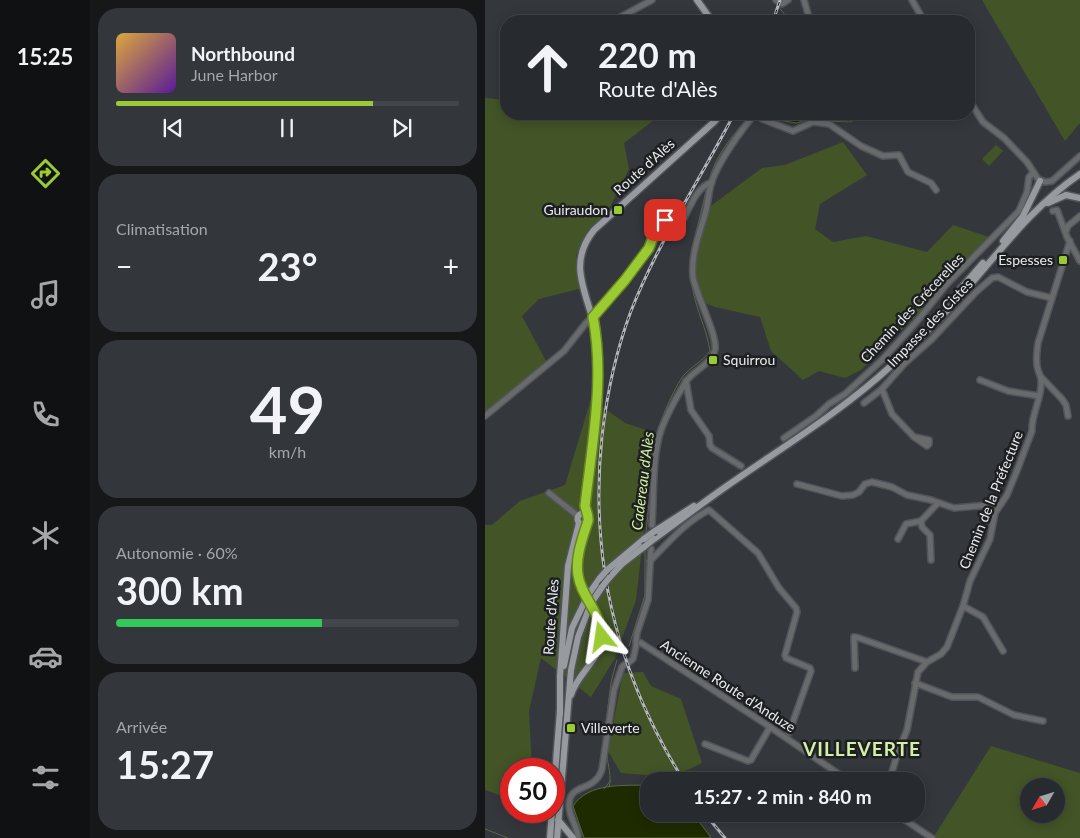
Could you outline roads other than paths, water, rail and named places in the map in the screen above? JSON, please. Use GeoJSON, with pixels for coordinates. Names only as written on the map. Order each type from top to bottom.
{"type":"FeatureCollection","features":[{"type":"Feature","properties":{"kind":"main road"},"geometry":{"type":"LineString","coordinates":[[697,0],[708,15]]}},
{"type":"Feature","properties":{"kind":"main road","name":"Route d'Alès"},"geometry":{"type":"LineString","coordinates":[[560,714],[560,676],[568,566],[585,506],[598,365],[597,340],[593,317],[579,275],[581,251],[587,238],[594,230],[715,120]]}},
{"type":"Feature","properties":{"kind":"main road"},"geometry":{"type":"LineString","coordinates":[[1003,241],[1048,196],[1080,173]]}},
{"type":"Feature","properties":{"kind":"main road"},"geometry":{"type":"LineString","coordinates":[[556,758],[564,666],[575,620],[609,578],[622,564],[643,547],[795,440],[855,396],[890,366],[956,301],[1028,219],[1055,193],[1080,173]]}},
{"type":"Feature","properties":{"kind":"main road"},"geometry":{"type":"LineString","coordinates":[[920,337],[1023,216],[1040,181]]}},
{"type":"Feature","properties":{"kind":"main road"},"geometry":{"type":"LineString","coordinates":[[1028,219],[1059,197],[1070,195],[1080,198]]}},
{"type":"Feature","properties":{"kind":"main road"},"geometry":{"type":"LineString","coordinates":[[564,758],[569,684],[575,646],[589,601],[600,578],[644,539],[653,528],[723,489]]}},
{"type":"Feature","properties":{"kind":"main road","name":"Route d'Alès"},"geometry":{"type":"LineString","coordinates":[[568,708],[574,686],[598,652],[602,637],[600,623],[580,584],[577,574],[582,518]]}},
{"type":"Feature","properties":{"kind":"main road"},"geometry":{"type":"LineString","coordinates":[[550,835],[556,838],[558,823]]}},
{"type":"Feature","properties":{"kind":"main road"},"geometry":{"type":"LineString","coordinates":[[560,823],[573,838]]}},
{"type":"Feature","properties":{"kind":"street"},"geometry":{"type":"LineString","coordinates":[[624,15],[652,0]]}},
{"type":"Feature","properties":{"kind":"street"},"geometry":{"type":"LineString","coordinates":[[776,0],[782,4],[788,0]]}},
{"type":"Feature","properties":{"kind":"street"},"geometry":{"type":"LineString","coordinates":[[804,0],[809,15]]}},
{"type":"Feature","properties":{"kind":"street"},"geometry":{"type":"LineString","coordinates":[[912,0],[921,15]]}},
{"type":"Feature","properties":{"kind":"street"},"geometry":{"type":"LineString","coordinates":[[975,109],[983,122],[1004,138],[1027,162],[1040,181],[1052,181],[1080,156]]}},
{"type":"Feature","properties":{"kind":"street"},"geometry":{"type":"LineString","coordinates":[[653,528],[657,456],[661,431],[686,380],[710,359],[716,348],[693,278],[695,250],[716,172],[751,120]]}},
{"type":"Feature","properties":{"kind":"street"},"geometry":{"type":"LineString","coordinates":[[762,120],[793,131],[813,122],[829,124],[861,146],[883,156],[899,156],[908,172],[931,183],[936,190]]}},
{"type":"Feature","properties":{"kind":"street","name":"Chemin des Crécerelles"},"geometry":{"type":"LineString","coordinates":[[783,438],[845,394],[882,360],[919,320],[947,284],[1019,211],[1027,192],[1029,177],[1033,173]]}},
{"type":"Feature","properties":{"kind":"street"},"geometry":{"type":"LineString","coordinates":[[485,416],[564,351],[625,280],[649,248],[655,232],[665,220],[671,217],[680,220],[684,218],[697,193],[706,184],[712,182]]}},
{"type":"Feature","properties":{"kind":"street"},"geometry":{"type":"LineString","coordinates":[[1053,211],[1057,210],[1080,261]]}},
{"type":"Feature","properties":{"kind":"street"},"geometry":{"type":"LineString","coordinates":[[1066,232],[1068,226],[1080,216]]}},
{"type":"Feature","properties":{"kind":"street","name":"Chemin de la Préfecture"},"geometry":{"type":"LineString","coordinates":[[892,772],[907,730],[918,672],[927,662],[941,654],[947,647],[963,606],[970,581],[990,539],[995,513],[1017,473],[1032,431],[1041,388],[1041,377],[1036,358],[1041,333],[1070,241]]}},
{"type":"Feature","properties":{"kind":"street","name":"Impasse des Cistes"},"geometry":{"type":"LineString","coordinates":[[864,403],[882,389],[903,364],[931,340],[975,292],[992,278],[998,277],[1027,292],[1052,298]]}},
{"type":"Feature","properties":{"kind":"street"},"geometry":{"type":"LineString","coordinates":[[1041,377],[1062,399],[1066,405],[1068,416]]}},
{"type":"Feature","properties":{"kind":"street"},"geometry":{"type":"LineString","coordinates":[[686,380],[691,410],[709,436],[710,445],[741,466]]}},
{"type":"Feature","properties":{"kind":"street"},"geometry":{"type":"LineString","coordinates":[[980,380],[1008,391],[1039,396]]}},
{"type":"Feature","properties":{"kind":"street"},"geometry":{"type":"LineString","coordinates":[[882,389],[892,414],[914,437]]}},
{"type":"Feature","properties":{"kind":"street"},"geometry":{"type":"LineString","coordinates":[[797,484],[842,496],[853,495],[859,492],[865,484],[872,482],[891,487],[907,495],[954,508],[1001,504]]}},
{"type":"Feature","properties":{"kind":"street"},"geometry":{"type":"LineString","coordinates":[[549,493],[582,518]]}},
{"type":"Feature","properties":{"kind":"street"},"geometry":{"type":"LineString","coordinates":[[898,539],[906,524],[921,521],[938,503]]}},
{"type":"Feature","properties":{"kind":"street"},"geometry":{"type":"LineString","coordinates":[[650,561],[678,531],[709,510],[758,553],[779,588],[796,608],[797,612],[785,655],[786,658],[810,668],[811,671],[789,733]]}},
{"type":"Feature","properties":{"kind":"street"},"geometry":{"type":"LineString","coordinates":[[921,521],[922,526],[930,535],[931,560]]}},
{"type":"Feature","properties":{"kind":"street"},"geometry":{"type":"LineString","coordinates":[[578,838],[570,813],[570,799],[576,790],[591,784],[599,778],[602,769],[614,690],[622,668],[633,659],[639,643],[648,600],[651,549]]}},
{"type":"Feature","properties":{"kind":"street"},"geometry":{"type":"LineString","coordinates":[[963,606],[983,617],[1003,651]]}},
{"type":"Feature","properties":{"kind":"street"},"geometry":{"type":"LineString","coordinates":[[855,668],[854,638],[859,638],[927,662]]}},
{"type":"Feature","properties":{"kind":"street","name":"Ancienne Route d'Anduze"},"geometry":{"type":"LineString","coordinates":[[639,643],[770,727],[836,772]]}},
{"type":"Feature","properties":{"kind":"street"},"geometry":{"type":"LineString","coordinates":[[915,684],[952,697],[978,696],[1014,715],[1043,722]]}},
{"type":"Feature","properties":{"kind":"street"},"geometry":{"type":"LineString","coordinates":[[705,744],[748,760],[755,753],[770,727]]}},
{"type":"Feature","properties":{"kind":"street"},"geometry":{"type":"LineString","coordinates":[[908,822],[932,838]]}},
{"type":"Feature","properties":{"kind":"waterway","name":"Cadereau d'Alès"},"geometry":{"type":"LineString","coordinates":[[773,0],[785,15]]}},
{"type":"Feature","properties":{"kind":"waterway","name":"Cadereau d'Alès"},"geometry":{"type":"LineString","coordinates":[[709,181],[720,154],[746,120]]}},
{"type":"Feature","properties":{"kind":"waterway","name":"Cadereau d'Alès"},"geometry":{"type":"LineString","coordinates":[[695,237],[707,187]]}},
{"type":"Feature","properties":{"kind":"waterway","name":"Cadereau d'Alès"},"geometry":{"type":"LineString","coordinates":[[656,439],[663,415],[680,380],[710,351],[695,301],[692,283]]}},
{"type":"Feature","properties":{"kind":"waterway","name":"Cadereau d'Alès"},"geometry":{"type":"LineString","coordinates":[[646,533],[651,483]]}},
{"type":"Feature","properties":{"kind":"waterway","name":"Cadereau d'Alès"},"geometry":{"type":"LineString","coordinates":[[629,646],[645,595],[645,550]]}},
{"type":"Feature","properties":{"kind":"waterway","name":"Cadereau d'Alès"},"geometry":{"type":"LineString","coordinates":[[605,731],[611,682],[617,660]]}},
{"type":"Feature","properties":{"kind":"waterway","name":"Cadereau d'Alès"},"geometry":{"type":"LineString","coordinates":[[603,742],[605,735]]}},
{"type":"Feature","properties":{"kind":"waterway","name":"Cadereau d'Alès"},"geometry":{"type":"LineString","coordinates":[[607,756],[610,775],[609,787]]}},
{"type":"Feature","properties":{"kind":"waterway","name":"Cadereau d'Alès"},"geometry":{"type":"LineString","coordinates":[[604,789],[611,780]]}},
{"type":"Feature","properties":{"kind":"waterway","name":"Cadereau d'Alès"},"geometry":{"type":"LineString","coordinates":[[485,829],[508,838]]}},
{"type":"Feature","properties":{"kind":"railway"},"geometry":{"type":"LineString","coordinates":[[775,15],[780,0]]}},
{"type":"Feature","properties":{"kind":"railway"},"geometry":{"type":"LineString","coordinates":[[679,772],[661,741],[642,700],[613,616],[605,572],[600,527],[599,482],[602,436],[613,372],[631,311],[666,236],[731,120]]}},
{"type":"Feature","properties":{"kind":"railway"},"geometry":{"type":"LineString","coordinates":[[712,822],[725,838]]}},
{"type":"Feature","properties":{"kind":"place","name":"Guiraudon"},"geometry":{"type":"Point","coordinates":[618,210]}},
{"type":"Feature","properties":{"kind":"place","name":"Espesses"},"geometry":{"type":"Point","coordinates":[1063,260]}},
{"type":"Feature","properties":{"kind":"place","name":"Squirrou"},"geometry":{"type":"Point","coordinates":[713,360]}},
{"type":"Feature","properties":{"kind":"place","name":"Villeverte"},"geometry":{"type":"Point","coordinates":[571,728]}},
{"type":"Feature","properties":{"kind":"district","name":"VILLEVERTE"},"geometry":{"type":"Point","coordinates":[862,749]}}]}
